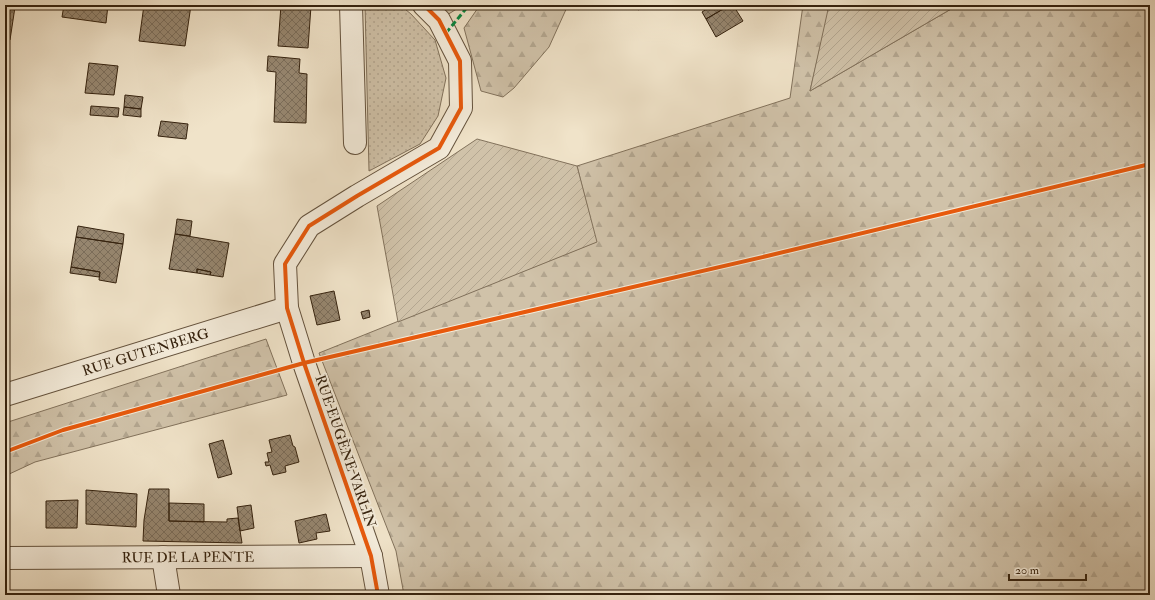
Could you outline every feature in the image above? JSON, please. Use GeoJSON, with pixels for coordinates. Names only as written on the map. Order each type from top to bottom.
{"type":"FeatureCollection","features":[{"type":"Feature","properties":{"kind":"street"},"geometry":{"type":"LineString","coordinates":[[351,5],[355,143]]}},
{"type":"Feature","properties":{"kind":"street","name":"RUE EUGÈNE VARLIN"},"geometry":{"type":"LineString","coordinates":[[378,595],[371,556],[304,362],[287,308],[285,264],[309,226],[439,148],[462,108],[460,61],[439,20],[424,5]]}},
{"type":"Feature","properties":{"kind":"street","name":"RUE GUTENBERG"},"geometry":{"type":"LineString","coordinates":[[5,395],[259,318],[287,308]]}},
{"type":"Feature","properties":{"kind":"street","name":"RUE DE LA PENTE"},"geometry":{"type":"LineString","coordinates":[[5,558],[371,556]]}},
{"type":"Feature","properties":{"kind":"street"},"geometry":{"type":"LineString","coordinates":[[163,557],[169,595]]}},
{"type":"Feature","properties":{"kind":"green space"},"geometry":{"type":"Polygon","coordinates":[[[365,5],[400,5],[411,14],[435,40],[446,78],[438,116],[420,144],[369,171],[365,5]]]}},
{"type":"Feature","properties":{"kind":"green space"},"geometry":{"type":"Polygon","coordinates":[[[424,5],[463,5],[439,20],[424,5]]]}},
{"type":"Feature","properties":{"kind":"green space"},"geometry":{"type":"Polygon","coordinates":[[[480,5],[568,5],[549,47],[514,88],[503,97],[481,91],[464,28],[480,5]]]}},
{"type":"Feature","properties":{"kind":"green space"},"geometry":{"type":"Polygon","coordinates":[[[803,5],[830,5],[810,91],[958,5],[1150,5],[1150,595],[404,595],[396,551],[319,353],[596,242],[577,166],[790,98],[803,5]]]}},
{"type":"Feature","properties":{"kind":"green space"},"geometry":{"type":"Polygon","coordinates":[[[829,5],[958,5],[810,91],[829,5]]]}},
{"type":"Feature","properties":{"kind":"green space"},"geometry":{"type":"Polygon","coordinates":[[[477,139],[577,166],[597,242],[398,322],[377,206],[477,139]]]}},
{"type":"Feature","properties":{"kind":"green space"},"geometry":{"type":"Polygon","coordinates":[[[266,339],[287,395],[35,462],[5,476],[5,423],[266,339]]]}},
{"type":"Feature","properties":{"kind":"building"},"geometry":{"type":"Polygon","coordinates":[[[5,5],[15,7],[10,40],[5,39],[5,5]]]}},
{"type":"Feature","properties":{"kind":"building"},"geometry":{"type":"Polygon","coordinates":[[[64,5],[108,5],[106,23],[62,17],[64,5]]]}},
{"type":"Feature","properties":{"kind":"building"},"geometry":{"type":"Polygon","coordinates":[[[144,5],[191,5],[185,46],[139,41],[144,5]]]}},
{"type":"Feature","properties":{"kind":"building"},"geometry":{"type":"Polygon","coordinates":[[[281,5],[311,6],[308,48],[278,46],[281,5]]]}},
{"type":"Feature","properties":{"kind":"building"},"geometry":{"type":"Polygon","coordinates":[[[635,5],[646,5],[638,10],[635,5]]]}},
{"type":"Feature","properties":{"kind":"building"},"geometry":{"type":"Polygon","coordinates":[[[713,5],[730,5],[706,19],[702,12],[713,5]]]}},
{"type":"Feature","properties":{"kind":"building"},"geometry":{"type":"Polygon","coordinates":[[[730,5],[733,5],[743,21],[716,37],[706,19],[730,5]]]}},
{"type":"Feature","properties":{"kind":"building"},"geometry":{"type":"Polygon","coordinates":[[[268,56],[300,59],[299,73],[307,74],[306,123],[274,122],[276,72],[267,71],[268,56]]]}},
{"type":"Feature","properties":{"kind":"building"},"geometry":{"type":"Polygon","coordinates":[[[89,63],[118,66],[114,95],[85,93],[89,63]]]}},
{"type":"Feature","properties":{"kind":"building"},"geometry":{"type":"Polygon","coordinates":[[[125,95],[143,97],[141,109],[124,107],[125,95]]]}},
{"type":"Feature","properties":{"kind":"building"},"geometry":{"type":"Polygon","coordinates":[[[91,106],[119,108],[118,117],[90,115],[91,106]]]}},
{"type":"Feature","properties":{"kind":"building"},"geometry":{"type":"Polygon","coordinates":[[[124,107],[141,109],[141,117],[123,115],[124,107]]]}},
{"type":"Feature","properties":{"kind":"building"},"geometry":{"type":"Polygon","coordinates":[[[161,121],[188,124],[186,139],[158,136],[161,121]]]}},
{"type":"Feature","properties":{"kind":"building"},"geometry":{"type":"Polygon","coordinates":[[[177,219],[192,221],[190,236],[175,234],[177,219]]]}},
{"type":"Feature","properties":{"kind":"building"},"geometry":{"type":"Polygon","coordinates":[[[78,226],[124,234],[123,244],[76,237],[78,226]]]}},
{"type":"Feature","properties":{"kind":"building"},"geometry":{"type":"Polygon","coordinates":[[[175,234],[229,243],[223,277],[210,275],[211,272],[197,269],[197,273],[169,269],[175,234]]]}},
{"type":"Feature","properties":{"kind":"building"},"geometry":{"type":"Polygon","coordinates":[[[76,237],[123,244],[116,283],[99,280],[100,272],[71,267],[76,237]]]}},
{"type":"Feature","properties":{"kind":"building"},"geometry":{"type":"Polygon","coordinates":[[[71,267],[100,272],[99,277],[70,273],[71,267]]]}},
{"type":"Feature","properties":{"kind":"building"},"geometry":{"type":"Polygon","coordinates":[[[197,269],[211,272],[210,275],[197,273],[197,269]]]}},
{"type":"Feature","properties":{"kind":"building"},"geometry":{"type":"Polygon","coordinates":[[[334,291],[340,320],[317,325],[310,296],[334,291]]]}},
{"type":"Feature","properties":{"kind":"building"},"geometry":{"type":"Polygon","coordinates":[[[369,310],[370,317],[363,319],[361,312],[369,310]]]}},
{"type":"Feature","properties":{"kind":"building"},"geometry":{"type":"Polygon","coordinates":[[[290,435],[299,462],[285,466],[286,472],[273,475],[270,465],[266,466],[265,462],[269,462],[267,453],[272,452],[269,440],[290,435]]]}},
{"type":"Feature","properties":{"kind":"building"},"geometry":{"type":"Polygon","coordinates":[[[223,440],[232,474],[218,478],[209,444],[223,440]]]}},
{"type":"Feature","properties":{"kind":"building"},"geometry":{"type":"Polygon","coordinates":[[[149,489],[169,489],[169,521],[227,522],[227,519],[238,518],[242,543],[143,541],[144,520],[149,489]]]}},
{"type":"Feature","properties":{"kind":"building"},"geometry":{"type":"Polygon","coordinates":[[[86,490],[137,494],[136,527],[86,524],[86,490]]]}},
{"type":"Feature","properties":{"kind":"building"},"geometry":{"type":"Polygon","coordinates":[[[78,500],[77,528],[46,528],[46,501],[78,500]]]}},
{"type":"Feature","properties":{"kind":"building"},"geometry":{"type":"Polygon","coordinates":[[[169,503],[204,504],[204,522],[169,521],[169,503]]]}},
{"type":"Feature","properties":{"kind":"building"},"geometry":{"type":"Polygon","coordinates":[[[251,505],[254,528],[240,531],[237,507],[251,505]]]}},
{"type":"Feature","properties":{"kind":"building"},"geometry":{"type":"Polygon","coordinates":[[[326,514],[330,531],[316,533],[317,539],[299,543],[295,521],[326,514]]]}},
{"type":"Feature","properties":{"kind":"marked path"},"geometry":{"type":"LineString","coordinates":[[446,33],[469,5]]}},
{"type":"Feature","properties":{"kind":"cycle path"},"geometry":{"type":"LineString","coordinates":[[378,595],[371,556],[304,363],[287,308],[285,264],[309,226],[439,148],[461,108],[460,61],[439,20],[424,5]]}},
{"type":"Feature","properties":{"kind":"cycle path"},"geometry":{"type":"LineString","coordinates":[[5,452],[63,430],[304,363],[767,256],[1150,164]]}}]}
